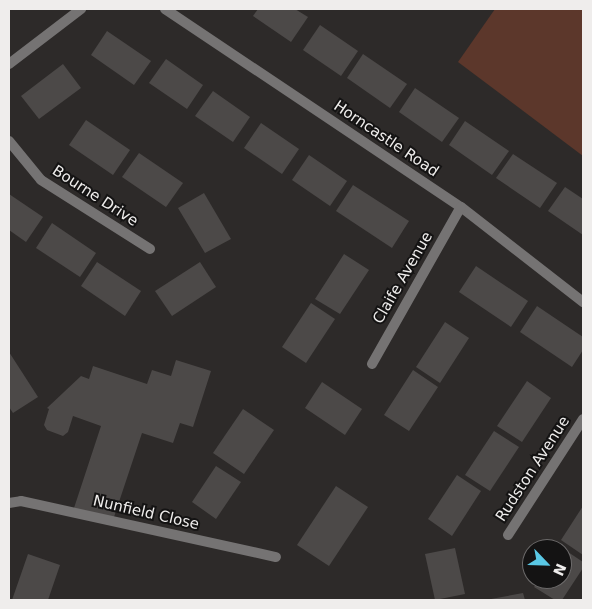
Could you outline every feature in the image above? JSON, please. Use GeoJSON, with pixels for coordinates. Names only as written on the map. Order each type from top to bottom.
{"type":"FeatureCollection","features":[{"type":"Feature","properties":{"kind":"street"},"geometry":{"type":"LineString","coordinates":[[9,64],[82,9]]}},
{"type":"Feature","properties":{"kind":"street","name":"Horncastle Road"},"geometry":{"type":"LineString","coordinates":[[166,9],[461,207],[583,302]]}},
{"type":"Feature","properties":{"kind":"street","name":"Bourne Drive"},"geometry":{"type":"LineString","coordinates":[[9,141],[41,180],[150,249]]}},
{"type":"Feature","properties":{"kind":"street","name":"Claife Avenue"},"geometry":{"type":"LineString","coordinates":[[372,364],[461,207]]}},
{"type":"Feature","properties":{"kind":"street","name":"Rudston Avenue"},"geometry":{"type":"LineString","coordinates":[[508,535],[583,419]]}},
{"type":"Feature","properties":{"kind":"street","name":"Nunfield Close"},"geometry":{"type":"LineString","coordinates":[[9,502],[21,501],[276,557]]}},
{"type":"Feature","properties":{"kind":"shaded area"},"geometry":{"type":"Polygon","coordinates":[[[495,9],[583,9],[583,156],[458,62],[495,9]]]}},
{"type":"Feature","properties":{"kind":"building"},"geometry":{"type":"Polygon","coordinates":[[[258,9],[295,9],[308,17],[291,42],[253,16],[258,9]]]}},
{"type":"Feature","properties":{"kind":"building"},"geometry":{"type":"Polygon","coordinates":[[[320,25],[358,51],[341,76],[303,50],[320,25]]]}},
{"type":"Feature","properties":{"kind":"building"},"geometry":{"type":"Polygon","coordinates":[[[107,31],[151,61],[134,85],[91,55],[107,31]]]}},
{"type":"Feature","properties":{"kind":"building"},"geometry":{"type":"Polygon","coordinates":[[[363,54],[407,84],[390,108],[347,78],[363,54]]]}},
{"type":"Feature","properties":{"kind":"building"},"geometry":{"type":"Polygon","coordinates":[[[166,59],[203,85],[187,109],[149,83],[166,59]]]}},
{"type":"Feature","properties":{"kind":"building"},"geometry":{"type":"Polygon","coordinates":[[[63,64],[81,88],[39,119],[21,96],[63,64]]]}},
{"type":"Feature","properties":{"kind":"building"},"geometry":{"type":"Polygon","coordinates":[[[415,88],[459,118],[442,142],[399,112],[415,88]]]}},
{"type":"Feature","properties":{"kind":"building"},"geometry":{"type":"Polygon","coordinates":[[[213,91],[250,117],[233,142],[195,116],[213,91]]]}},
{"type":"Feature","properties":{"kind":"building"},"geometry":{"type":"Polygon","coordinates":[[[86,120],[130,150],[113,175],[69,145],[86,120]]]}},
{"type":"Feature","properties":{"kind":"building"},"geometry":{"type":"Polygon","coordinates":[[[465,121],[509,151],[492,175],[449,145],[465,121]]]}},
{"type":"Feature","properties":{"kind":"building"},"geometry":{"type":"Polygon","coordinates":[[[261,123],[299,149],[282,174],[244,148],[261,123]]]}},
{"type":"Feature","properties":{"kind":"building"},"geometry":{"type":"Polygon","coordinates":[[[139,153],[183,183],[166,207],[122,177],[139,153]]]}},
{"type":"Feature","properties":{"kind":"building"},"geometry":{"type":"Polygon","coordinates":[[[513,154],[557,183],[540,208],[496,178],[513,154]]]}},
{"type":"Feature","properties":{"kind":"building"},"geometry":{"type":"Polygon","coordinates":[[[309,155],[347,181],[330,206],[292,180],[309,155]]]}},
{"type":"Feature","properties":{"kind":"building"},"geometry":{"type":"Polygon","coordinates":[[[353,185],[409,221],[392,248],[336,211],[353,185]]]}},
{"type":"Feature","properties":{"kind":"building"},"geometry":{"type":"Polygon","coordinates":[[[565,187],[583,199],[583,235],[548,211],[565,187]]]}},
{"type":"Feature","properties":{"kind":"building"},"geometry":{"type":"Polygon","coordinates":[[[204,193],[231,239],[205,253],[178,208],[204,193]]]}},
{"type":"Feature","properties":{"kind":"building"},"geometry":{"type":"Polygon","coordinates":[[[9,194],[43,217],[26,242],[9,230],[9,194]]]}},
{"type":"Feature","properties":{"kind":"building"},"geometry":{"type":"Polygon","coordinates":[[[52,223],[96,253],[80,277],[36,248],[52,223]]]}},
{"type":"Feature","properties":{"kind":"building"},"geometry":{"type":"Polygon","coordinates":[[[344,254],[369,270],[340,314],[315,299],[344,254]]]}},
{"type":"Feature","properties":{"kind":"building"},"geometry":{"type":"Polygon","coordinates":[[[97,262],[141,291],[125,316],[81,286],[97,262]]]}},
{"type":"Feature","properties":{"kind":"building"},"geometry":{"type":"Polygon","coordinates":[[[200,262],[216,287],[172,316],[155,291],[200,262]]]}},
{"type":"Feature","properties":{"kind":"building"},"geometry":{"type":"Polygon","coordinates":[[[476,266],[528,301],[511,327],[459,292],[476,266]]]}},
{"type":"Feature","properties":{"kind":"building"},"geometry":{"type":"Polygon","coordinates":[[[311,303],[335,319],[306,363],[282,347],[311,303]]]}},
{"type":"Feature","properties":{"kind":"building"},"geometry":{"type":"Polygon","coordinates":[[[537,306],[583,337],[583,350],[572,367],[520,332],[537,306]]]}},
{"type":"Feature","properties":{"kind":"building"},"geometry":{"type":"Polygon","coordinates":[[[445,322],[469,338],[440,383],[416,367],[445,322]]]}},
{"type":"Feature","properties":{"kind":"building"},"geometry":{"type":"Polygon","coordinates":[[[9,352],[38,397],[13,413],[9,407],[9,352]]]}},
{"type":"Feature","properties":{"kind":"building"},"geometry":{"type":"Polygon","coordinates":[[[176,360],[211,371],[193,427],[180,423],[173,443],[142,433],[113,520],[74,508],[101,426],[73,416],[68,432],[63,436],[47,430],[44,425],[49,409],[47,408],[81,376],[89,379],[93,366],[147,384],[152,370],[171,376],[176,360]]]}},
{"type":"Feature","properties":{"kind":"building"},"geometry":{"type":"Polygon","coordinates":[[[413,370],[438,387],[409,431],[384,415],[413,370]]]}},
{"type":"Feature","properties":{"kind":"building"},"geometry":{"type":"Polygon","coordinates":[[[527,381],[551,398],[522,442],[497,426],[527,381]]]}},
{"type":"Feature","properties":{"kind":"building"},"geometry":{"type":"Polygon","coordinates":[[[322,382],[362,409],[345,435],[305,408],[322,382]]]}},
{"type":"Feature","properties":{"kind":"building"},"geometry":{"type":"Polygon","coordinates":[[[243,409],[274,430],[244,474],[213,453],[243,409]]]}},
{"type":"Feature","properties":{"kind":"building"},"geometry":{"type":"Polygon","coordinates":[[[494,431],[519,447],[490,491],[465,475],[494,431]]]}},
{"type":"Feature","properties":{"kind":"building"},"geometry":{"type":"Polygon","coordinates":[[[216,466],[241,482],[216,519],[192,502],[216,466]]]}},
{"type":"Feature","properties":{"kind":"building"},"geometry":{"type":"Polygon","coordinates":[[[457,475],[481,491],[452,536],[428,519],[457,475]]]}},
{"type":"Feature","properties":{"kind":"building"},"geometry":{"type":"Polygon","coordinates":[[[336,486],[368,507],[329,566],[297,545],[336,486]]]}},
{"type":"Feature","properties":{"kind":"building"},"geometry":{"type":"Polygon","coordinates":[[[583,506],[583,555],[572,548],[572,539],[562,539],[583,506]]]}},
{"type":"Feature","properties":{"kind":"building"},"geometry":{"type":"Polygon","coordinates":[[[455,548],[465,594],[435,600],[425,554],[455,548]]]}},
{"type":"Feature","properties":{"kind":"building"},"geometry":{"type":"Polygon","coordinates":[[[28,554],[60,565],[48,600],[12,600],[28,554]]]}},
{"type":"Feature","properties":{"kind":"building"},"geometry":{"type":"Polygon","coordinates":[[[572,555],[583,562],[583,568],[572,585],[572,555]]]}},
{"type":"Feature","properties":{"kind":"building"},"geometry":{"type":"Polygon","coordinates":[[[537,589],[569,589],[562,600],[555,600],[537,589]]]}},
{"type":"Feature","properties":{"kind":"building"},"geometry":{"type":"Polygon","coordinates":[[[523,593],[525,600],[491,600],[491,599],[523,593]]]}}]}
